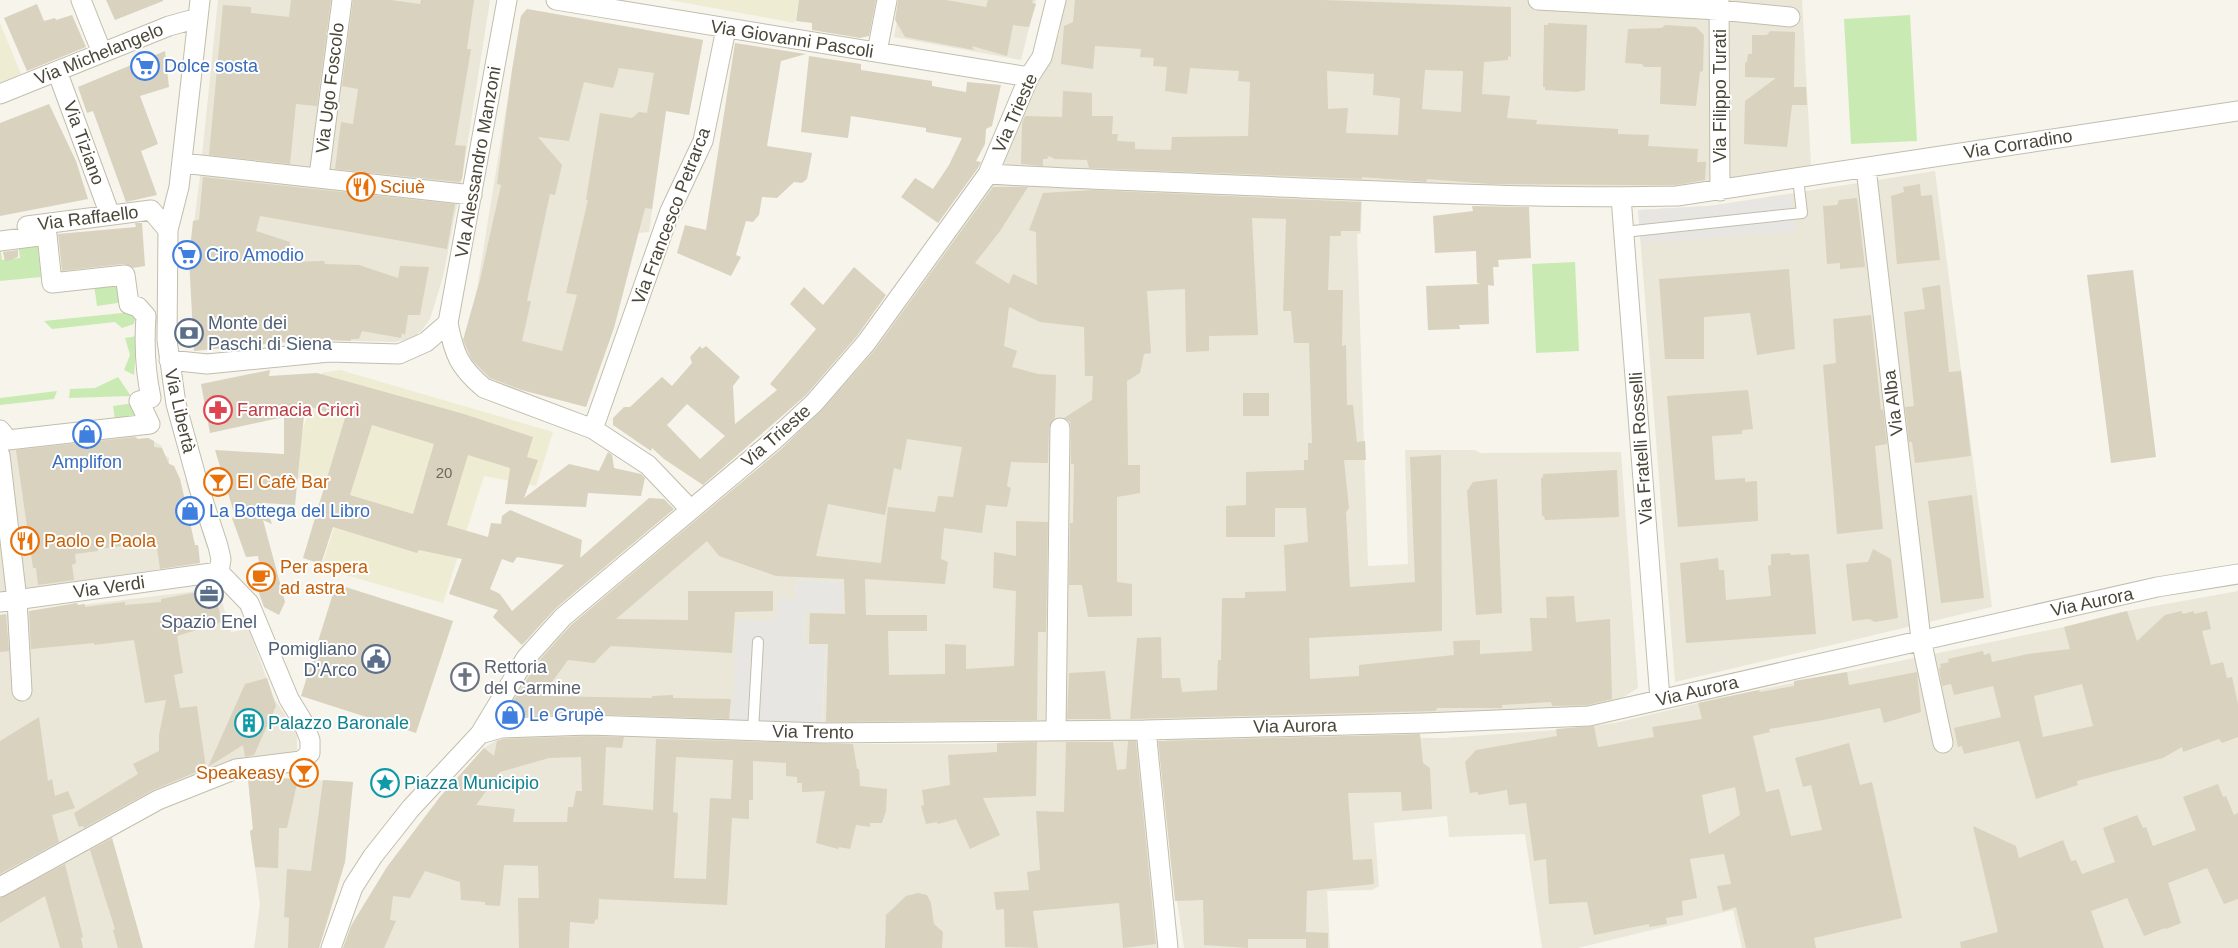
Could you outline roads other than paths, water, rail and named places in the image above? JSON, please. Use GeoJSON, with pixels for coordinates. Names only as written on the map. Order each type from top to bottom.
{"type":"FeatureCollection","features":[{"type":"Feature","properties":{"kind":"street"},"geometry":{"type":"LineString","coordinates":[[81,0],[102,53]]}},
{"type":"Feature","properties":{"kind":"street","name":"Via Ugo Foscolo"},"geometry":{"type":"LineString","coordinates":[[318,176],[342,0]]}},
{"type":"Feature","properties":{"kind":"street","name":"VIa Alessandro Manzoni"},"geometry":{"type":"LineString","coordinates":[[448,323],[507,0]]}},
{"type":"Feature","properties":{"kind":"street","name":"Via Giovanni Pascoli"},"geometry":{"type":"LineString","coordinates":[[556,0],[1029,77]]}},
{"type":"Feature","properties":{"kind":"street"},"geometry":{"type":"LineString","coordinates":[[877,52],[887,0]]}},
{"type":"Feature","properties":{"kind":"street","name":"Via Trieste"},"geometry":{"type":"LineString","coordinates":[[332,948],[353,887],[373,856],[411,808],[480,734],[533,648],[563,617],[773,441],[814,403],[866,343],[988,174],[1029,77],[1042,57],[1056,0]]}},
{"type":"Feature","properties":{"kind":"street"},"geometry":{"type":"LineString","coordinates":[[1538,0],[1719,5],[1790,17]]}},
{"type":"Feature","properties":{"kind":"street","name":"Via Filippo Turati"},"geometry":{"type":"LineString","coordinates":[[1719,5],[1720,191]]}},
{"type":"Feature","properties":{"kind":"street","name":"Via Michelangelo"},"geometry":{"type":"LineString","coordinates":[[0,94],[168,26],[199,9]]}},
{"type":"Feature","properties":{"kind":"street","name":"Via Libertà"},"geometry":{"type":"LineString","coordinates":[[199,9],[179,187],[168,230],[169,360],[176,404],[187,446],[218,546],[221,559],[219,572]]}},
{"type":"Feature","properties":{"kind":"street","name":"Via Francesco Petrarca"},"geometry":{"type":"LineString","coordinates":[[593,429],[670,211],[703,141],[726,29]]}},
{"type":"Feature","properties":{"kind":"street","name":"Via Tiziano"},"geometry":{"type":"LineString","coordinates":[[57,71],[110,215]]}},
{"type":"Feature","properties":{"kind":"street","name":"Via Corradino"},"geometry":{"type":"LineString","coordinates":[[988,174],[1112,182],[1621,197],[1677,196],[2238,111]]}},
{"type":"Feature","properties":{"kind":"street"},"geometry":{"type":"LineString","coordinates":[[182,163],[318,176],[472,195]]}},
{"type":"Feature","properties":{"kind":"street","name":"Via Alba"},"geometry":{"type":"LineString","coordinates":[[1866,168],[1921,640],[1943,743]]}},
{"type":"Feature","properties":{"kind":"street","name":"Via Fratelli Rosselli"},"geometry":{"type":"LineString","coordinates":[[1621,197],[1660,699]]}},
{"type":"Feature","properties":{"kind":"street","name":"Via Raffaello"},"geometry":{"type":"LineString","coordinates":[[0,229],[151,210],[168,230]]}},
{"type":"Feature","properties":{"kind":"street"},"geometry":{"type":"LineString","coordinates":[[0,242],[47,236],[52,283],[125,275],[129,304],[138,307],[146,316],[146,368],[151,398],[139,401],[150,424],[8,440],[0,430]]}},
{"type":"Feature","properties":{"kind":"street"},"geometry":{"type":"LineString","coordinates":[[448,323],[453,351],[469,376],[484,388],[593,429],[648,465],[690,509]]}},
{"type":"Feature","properties":{"kind":"street"},"geometry":{"type":"LineString","coordinates":[[169,360],[207,364],[329,352],[399,354],[426,342],[448,323]]}},
{"type":"Feature","properties":{"kind":"street"},"geometry":{"type":"LineString","coordinates":[[1056,730],[1060,428]]}},
{"type":"Feature","properties":{"kind":"street"},"geometry":{"type":"LineString","coordinates":[[0,455],[8,601],[22,690]]}},
{"type":"Feature","properties":{"kind":"street"},"geometry":{"type":"LineString","coordinates":[[0,887],[158,800],[188,787],[236,769],[301,762],[310,753],[310,740],[303,722],[289,699],[249,603],[219,572]]}},
{"type":"Feature","properties":{"kind":"street","name":"Via Verdi"},"geometry":{"type":"LineString","coordinates":[[8,601],[219,572]]}},
{"type":"Feature","properties":{"kind":"street","name":"Via Aurora"},"geometry":{"type":"LineString","coordinates":[[1146,730],[1589,716],[2157,587],[2238,574]]}},
{"type":"Feature","properties":{"kind":"street","name":"Via Trento"},"geometry":{"type":"LineString","coordinates":[[480,734],[502,728],[589,725],[824,733],[1146,730]]}},
{"type":"Feature","properties":{"kind":"street"},"geometry":{"type":"LineString","coordinates":[[1146,730],[1168,948]]}},
{"type":"Feature","properties":{"kind":"lane"},"geometry":{"type":"LineString","coordinates":[[1624,232],[1802,214],[1798,178]]}},
{"type":"Feature","properties":{"kind":"lane"},"geometry":{"type":"LineString","coordinates":[[753,730],[758,642]]}},
{"type":"Feature","properties":{"kind":"place","name":"Dolce sosta"},"geometry":{"type":"Point","coordinates":[145,66]}},
{"type":"Feature","properties":{"kind":"place","name":"Sciuè"},"geometry":{"type":"Point","coordinates":[361,187]}},
{"type":"Feature","properties":{"kind":"place","name":"Ciro Amodio"},"geometry":{"type":"Point","coordinates":[187,255]}},
{"type":"Feature","properties":{"kind":"place","name":"Monte dei Paschi di Siena"},"geometry":{"type":"Point","coordinates":[189,333]}},
{"type":"Feature","properties":{"kind":"place","name":"Farmacia Cricrì"},"geometry":{"type":"Point","coordinates":[218,410]}},
{"type":"Feature","properties":{"kind":"place","name":"Amplifon"},"geometry":{"type":"Point","coordinates":[87,434]}},
{"type":"Feature","properties":{"kind":"place","name":"El Cafè Bar"},"geometry":{"type":"Point","coordinates":[218,482]}},
{"type":"Feature","properties":{"kind":"place","name":"La Bottega del Libro"},"geometry":{"type":"Point","coordinates":[190,511]}},
{"type":"Feature","properties":{"kind":"place","name":"Paolo e Paola"},"geometry":{"type":"Point","coordinates":[25,541]}},
{"type":"Feature","properties":{"kind":"place","name":"Per aspera ad astra"},"geometry":{"type":"Point","coordinates":[261,577]}},
{"type":"Feature","properties":{"kind":"place","name":"Spazio Enel"},"geometry":{"type":"Point","coordinates":[209,594]}},
{"type":"Feature","properties":{"kind":"place","name":"Pomigliano D'Arco"},"geometry":{"type":"Point","coordinates":[376,659]}},
{"type":"Feature","properties":{"kind":"place","name":"Rettoria del Carmine"},"geometry":{"type":"Point","coordinates":[465,677]}},
{"type":"Feature","properties":{"kind":"place","name":"Le Grupè"},"geometry":{"type":"Point","coordinates":[510,715]}},
{"type":"Feature","properties":{"kind":"place","name":"Palazzo Baronale"},"geometry":{"type":"Point","coordinates":[249,723]}},
{"type":"Feature","properties":{"kind":"place","name":"Speakeasy"},"geometry":{"type":"Point","coordinates":[304,773]}},
{"type":"Feature","properties":{"kind":"place","name":"Piazza Municipio"},"geometry":{"type":"Point","coordinates":[385,783]}}]}
